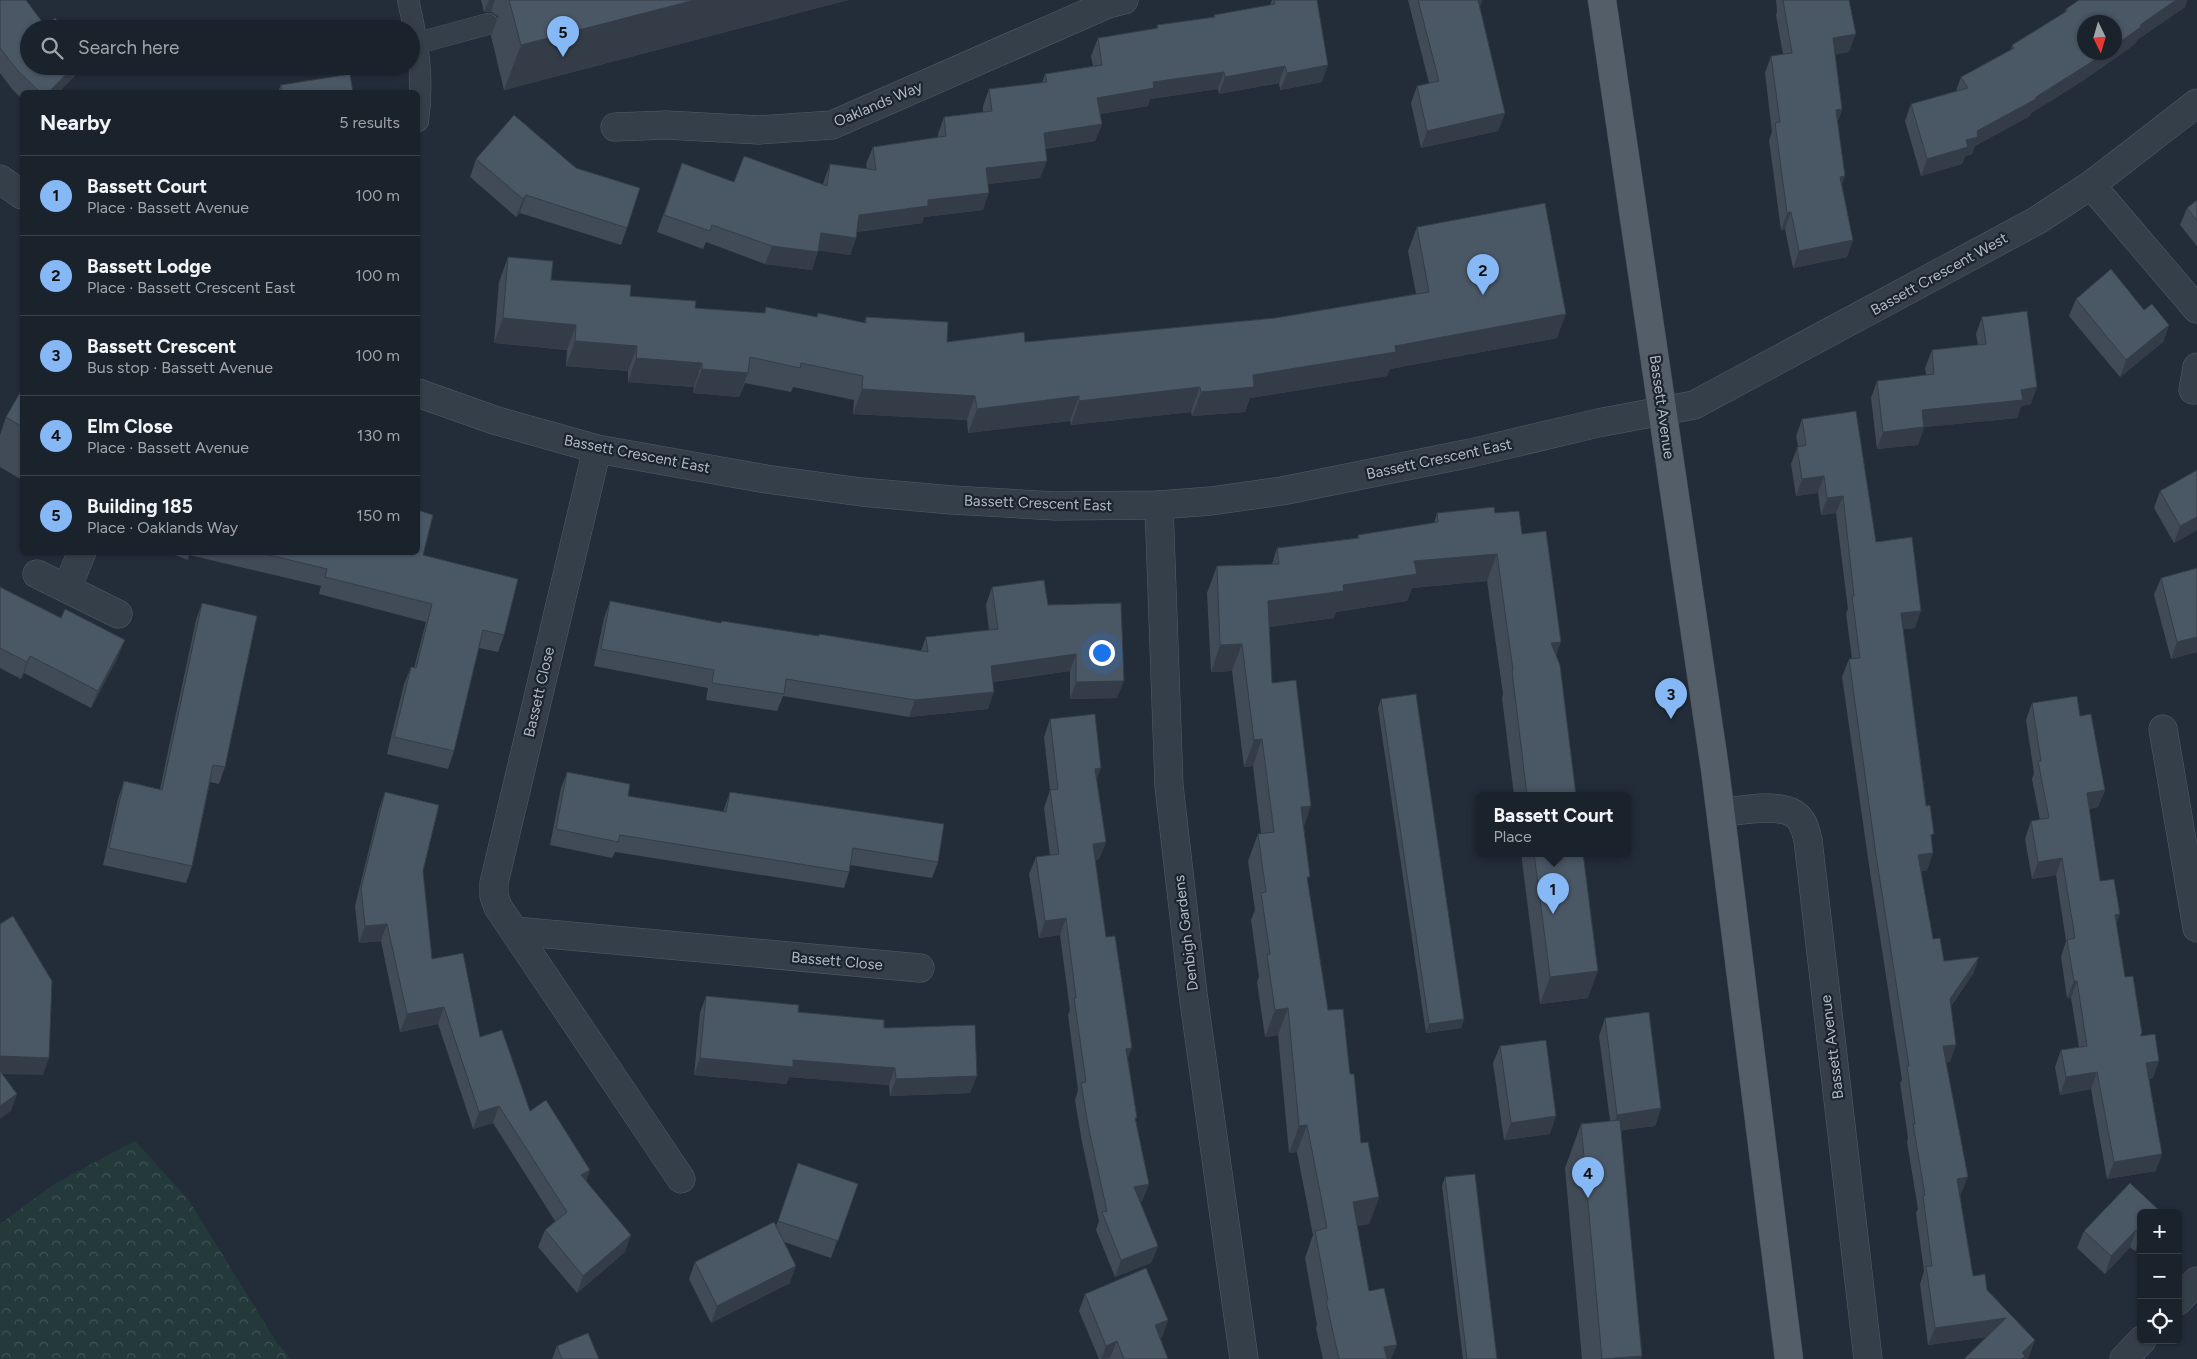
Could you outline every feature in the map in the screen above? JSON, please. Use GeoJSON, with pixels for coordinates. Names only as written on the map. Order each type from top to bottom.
{"type":"FeatureCollection","features":[{"type":"Feature","properties":{"kind":"main road","name":"Bassett Avenue"},"geometry":{"type":"LineString","coordinates":[[1602,0],[1721,813],[1763,1160],[1790,1359]]}},
{"type":"Feature","properties":{"kind":"street","name":"Oaklands Way"},"geometry":{"type":"LineString","coordinates":[[615,127],[666,124],[759,130],[832,125],[1108,4],[1124,0]]}},
{"type":"Feature","properties":{"kind":"street","name":"Bassett Crescent West"},"geometry":{"type":"LineString","coordinates":[[1662,411],[1694,405],[2036,221],[2091,185],[2197,103]]}},
{"type":"Feature","properties":{"kind":"street"},"geometry":{"type":"LineString","coordinates":[[0,180],[20,193]]}},
{"type":"Feature","properties":{"kind":"street"},"geometry":{"type":"LineString","coordinates":[[2091,185],[2197,309]]}},
{"type":"Feature","properties":{"kind":"street","name":"Bassett Crescent East"},"geometry":{"type":"LineString","coordinates":[[420,394],[494,420],[597,449],[766,479],[861,492],[1055,506],[1159,505],[1229,499],[1346,479],[1598,423],[1662,411]]}},
{"type":"Feature","properties":{"kind":"street","name":"Bassett Close"},"geometry":{"type":"LineString","coordinates":[[597,449],[494,883],[494,896],[498,907],[681,1179]]}},
{"type":"Feature","properties":{"kind":"street","name":"Denbigh Gardens"},"geometry":{"type":"LineString","coordinates":[[1159,505],[1169,786],[1195,1004],[1244,1359]]}},
{"type":"Feature","properties":{"kind":"street"},"geometry":{"type":"LineString","coordinates":[[67,588],[81,555]]}},
{"type":"Feature","properties":{"kind":"street"},"geometry":{"type":"LineString","coordinates":[[37,574],[118,614]]}},
{"type":"Feature","properties":{"kind":"street"},"geometry":{"type":"LineString","coordinates":[[2163,729],[2197,928]]}},
{"type":"Feature","properties":{"kind":"street","name":"Bassett Avenue"},"geometry":{"type":"LineString","coordinates":[[1721,813],[1751,809],[1784,810],[1797,816],[1805,827],[1868,1359]]}},
{"type":"Feature","properties":{"kind":"street","name":"Bassett Close"},"geometry":{"type":"LineString","coordinates":[[515,931],[920,968]]}},
{"type":"Feature","properties":{"kind":"street"},"geometry":{"type":"LineString","coordinates":[[2180,1299],[2197,1280]]}},
{"type":"Feature","properties":{"kind":"street"},"geometry":{"type":"LineString","coordinates":[[2124,1359],[2138,1344]]}},
{"type":"Feature","properties":{"kind":"lane"},"geometry":{"type":"LineString","coordinates":[[408,0],[413,20]]}},
{"type":"Feature","properties":{"kind":"lane"},"geometry":{"type":"LineString","coordinates":[[420,42],[488,24]]}},
{"type":"Feature","properties":{"kind":"lane"},"geometry":{"type":"LineString","coordinates":[[420,68],[420,94]]}},
{"type":"Feature","properties":{"kind":"green space"},"geometry":{"type":"Polygon","coordinates":[[[135,1141],[188,1199],[277,1343],[291,1359],[0,1359],[0,1224],[54,1184],[135,1141]]]}},
{"type":"Feature","properties":{"kind":"building"},"geometry":{"type":"Polygon","coordinates":[[[0,0],[26,0],[41,20],[20,20],[20,73],[0,48],[0,0]]]}},
{"type":"Feature","properties":{"kind":"building"},"geometry":{"type":"Polygon","coordinates":[[[509,0],[695,0],[521,45],[509,0]]]}},
{"type":"Feature","properties":{"kind":"building"},"geometry":{"type":"Polygon","coordinates":[[[1274,0],[1317,0],[1328,65],[1287,73],[1285,66],[1225,77],[1224,72],[1153,82],[1154,88],[1097,98],[1102,124],[1044,133],[1047,161],[986,168],[989,193],[928,200],[928,206],[859,215],[856,238],[821,233],[818,252],[772,246],[712,225],[710,231],[664,215],[682,163],[734,182],[744,156],[827,186],[830,164],[876,170],[873,147],[946,136],[944,117],[992,111],[989,89],[1047,82],[1045,74],[1102,65],[1098,38],[1158,28],[1157,25],[1215,17],[1214,15],[1275,4],[1274,0]]]}},
{"type":"Feature","properties":{"kind":"building"},"geometry":{"type":"Polygon","coordinates":[[[1418,0],[1478,0],[1505,113],[1427,131],[1417,86],[1439,81],[1418,0]]]}},
{"type":"Feature","properties":{"kind":"building"},"geometry":{"type":"Polygon","coordinates":[[[1783,0],[1849,0],[1856,34],[1833,38],[1842,109],[1836,110],[1845,176],[1840,177],[1853,240],[1799,251],[1791,212],[1787,213],[1775,123],[1780,122],[1771,56],[1792,53],[1783,0]]]}},
{"type":"Feature","properties":{"kind":"building"},"geometry":{"type":"Polygon","coordinates":[[[2079,0],[2176,0],[2140,25],[2141,27],[2122,40],[2122,15],[2077,15],[2077,60],[2094,60],[2036,97],[2036,99],[1977,131],[1978,137],[1966,140],[1968,147],[1927,159],[1911,104],[1968,88],[1961,77],[2014,48],[2012,45],[2067,11],[2066,9],[2079,0]]]}},
{"type":"Feature","properties":{"kind":"building"},"geometry":{"type":"Polygon","coordinates":[[[22,75],[65,75],[51,90],[38,90],[22,75]]]}},
{"type":"Feature","properties":{"kind":"building"},"geometry":{"type":"Polygon","coordinates":[[[350,75],[353,90],[282,90],[281,85],[350,75]]]}},
{"type":"Feature","properties":{"kind":"building"},"geometry":{"type":"Polygon","coordinates":[[[514,115],[576,168],[640,188],[627,228],[526,195],[523,199],[476,159],[514,115]]]}},
{"type":"Feature","properties":{"kind":"building"},"geometry":{"type":"Polygon","coordinates":[[[2197,200],[2197,221],[2187,208],[2197,200]]]}},
{"type":"Feature","properties":{"kind":"building"},"geometry":{"type":"Polygon","coordinates":[[[1545,203],[1566,314],[1395,346],[1396,352],[1253,375],[1254,387],[1201,392],[1200,387],[1079,401],[1079,396],[977,409],[975,396],[862,389],[863,376],[801,363],[800,368],[750,357],[748,373],[702,369],[702,363],[636,358],[637,346],[575,341],[576,325],[503,318],[508,257],[553,261],[551,280],[631,285],[630,296],[696,301],[695,308],[765,313],[766,307],[817,317],[818,313],[866,323],[866,317],[948,322],[947,342],[1024,332],[1025,342],[1275,318],[1429,292],[1417,227],[1545,203]]]}},
{"type":"Feature","properties":{"kind":"building"},"geometry":{"type":"Polygon","coordinates":[[[2111,269],[2144,310],[2152,304],[2169,325],[2126,360],[2076,299],[2111,269]]]}},
{"type":"Feature","properties":{"kind":"building"},"geometry":{"type":"Polygon","coordinates":[[[2027,311],[2037,387],[2021,390],[2023,400],[1922,410],[1924,427],[1883,432],[1877,381],[1934,374],[1932,350],[1986,344],[1982,317],[2027,311]]]}},
{"type":"Feature","properties":{"kind":"building"},"geometry":{"type":"Polygon","coordinates":[[[20,392],[20,426],[6,417],[20,392]]]}},
{"type":"Feature","properties":{"kind":"building"},"geometry":{"type":"Polygon","coordinates":[[[1856,411],[1876,542],[1912,537],[1921,611],[1901,613],[1926,806],[1930,805],[1934,834],[1931,835],[1933,853],[1918,855],[1933,939],[1940,938],[1944,961],[1979,957],[1950,999],[1956,1045],[1943,1046],[1968,1177],[1957,1179],[1973,1276],[1985,1274],[1987,1290],[2035,1340],[2022,1353],[2025,1356],[2022,1359],[1964,1359],[2006,1318],[1935,1328],[1926,1266],[1932,1266],[1923,1196],[1925,1195],[1913,1124],[1915,1124],[1907,1066],[1909,1066],[1876,855],[1849,659],[1860,658],[1843,496],[1827,498],[1824,476],[1802,479],[1797,447],[1806,445],[1802,419],[1856,411]]]}},
{"type":"Feature","properties":{"kind":"building"},"geometry":{"type":"Polygon","coordinates":[[[2197,470],[2197,517],[2180,526],[2160,491],[2197,470]]]}},
{"type":"Feature","properties":{"kind":"building"},"geometry":{"type":"Polygon","coordinates":[[[1494,507],[1495,513],[1519,511],[1522,534],[1546,531],[1561,642],[1551,643],[1560,665],[1576,792],[1527,792],[1513,670],[1497,554],[1414,561],[1417,574],[1343,585],[1344,591],[1268,601],[1272,683],[1296,680],[1311,806],[1301,807],[1310,877],[1307,877],[1328,1010],[1343,1009],[1350,1074],[1354,1074],[1361,1143],[1368,1142],[1379,1197],[1353,1202],[1369,1291],[1384,1288],[1397,1345],[1384,1347],[1387,1359],[1339,1359],[1326,1301],[1328,1300],[1315,1231],[1327,1228],[1307,1125],[1299,1126],[1288,1008],[1275,1010],[1267,955],[1270,954],[1261,893],[1266,892],[1258,834],[1274,832],[1262,739],[1254,740],[1242,644],[1220,645],[1217,566],[1279,564],[1277,548],[1359,538],[1358,535],[1438,522],[1437,513],[1494,507]]]}},
{"type":"Feature","properties":{"kind":"building"},"geometry":{"type":"Polygon","coordinates":[[[420,511],[433,515],[423,555],[518,579],[504,635],[483,630],[454,751],[394,737],[411,667],[416,668],[432,604],[325,577],[327,569],[269,555],[420,555],[420,511]]]}},
{"type":"Feature","properties":{"kind":"building"},"geometry":{"type":"Polygon","coordinates":[[[2197,568],[2197,637],[2177,642],[2161,578],[2197,568]]]}},
{"type":"Feature","properties":{"kind":"building"},"geometry":{"type":"Polygon","coordinates":[[[1044,580],[1048,605],[1121,603],[1124,681],[1076,682],[1076,654],[991,666],[994,692],[915,700],[786,679],[784,694],[712,683],[714,670],[601,649],[610,601],[721,623],[722,621],[819,636],[819,634],[928,652],[926,637],[998,629],[992,587],[1044,580]]]}},
{"type":"Feature","properties":{"kind":"building"},"geometry":{"type":"Polygon","coordinates":[[[0,587],[61,618],[65,609],[125,640],[98,691],[30,656],[27,662],[0,648],[0,587]]]}},
{"type":"Feature","properties":{"kind":"building"},"geometry":{"type":"Polygon","coordinates":[[[202,603],[257,616],[225,767],[213,765],[192,866],[109,848],[124,781],[162,790],[202,603]]]}},
{"type":"Feature","properties":{"kind":"building"},"geometry":{"type":"Polygon","coordinates":[[[1416,694],[1464,1019],[1429,1024],[1381,699],[1416,694]]]}},
{"type":"Feature","properties":{"kind":"building"},"geometry":{"type":"Polygon","coordinates":[[[2077,696],[2080,716],[2091,714],[2105,790],[2087,793],[2100,881],[2114,879],[2120,914],[2115,915],[2125,977],[2133,976],[2141,1036],[2155,1034],[2159,1061],[2146,1063],[2162,1154],[2114,1162],[2097,1072],[2066,1077],[2061,1050],[2087,1046],[2077,981],[2074,981],[2067,940],[2075,938],[2062,858],[2038,862],[2031,821],[2049,818],[2038,761],[2041,761],[2032,703],[2077,696]]]}},
{"type":"Feature","properties":{"kind":"building"},"geometry":{"type":"Polygon","coordinates":[[[1095,714],[1101,768],[1095,769],[1106,842],[1093,844],[1106,937],[1115,936],[1132,1048],[1126,1049],[1137,1118],[1135,1118],[1149,1184],[1134,1187],[1158,1246],[1121,1260],[1102,1212],[1107,1211],[1088,1125],[1081,1083],[1086,1082],[1074,998],[1076,998],[1066,918],[1045,921],[1036,857],[1059,854],[1050,790],[1058,789],[1050,719],[1095,714]]]}},
{"type":"Feature","properties":{"kind":"building"},"geometry":{"type":"Polygon","coordinates":[[[567,772],[630,784],[628,796],[726,812],[730,792],[944,824],[938,862],[853,848],[849,872],[620,835],[618,842],[556,829],[567,772]]]}},
{"type":"Feature","properties":{"kind":"building"},"geometry":{"type":"Polygon","coordinates":[[[385,792],[439,805],[423,871],[432,959],[463,953],[480,1037],[502,1030],[530,1111],[546,1100],[590,1170],[581,1175],[631,1235],[583,1276],[545,1230],[567,1212],[499,1106],[479,1112],[444,1007],[407,1014],[387,924],[365,926],[361,888],[385,792]]]}},
{"type":"Feature","properties":{"kind":"building"},"geometry":{"type":"Polygon","coordinates":[[[1535,857],[1584,857],[1598,971],[1550,977],[1535,857]]]}},
{"type":"Feature","properties":{"kind":"building"},"geometry":{"type":"Polygon","coordinates":[[[13,916],[52,981],[49,1058],[0,1056],[0,924],[13,916]]]}},
{"type":"Feature","properties":{"kind":"building"},"geometry":{"type":"Polygon","coordinates":[[[706,996],[799,1005],[798,1012],[884,1020],[884,1028],[975,1025],[977,1076],[896,1079],[895,1068],[793,1060],[793,1067],[700,1058],[706,996]]]}},
{"type":"Feature","properties":{"kind":"building"},"geometry":{"type":"Polygon","coordinates":[[[1649,1012],[1661,1108],[1617,1115],[1605,1018],[1649,1012]]]}},
{"type":"Feature","properties":{"kind":"building"},"geometry":{"type":"Polygon","coordinates":[[[1546,1040],[1556,1116],[1511,1123],[1500,1046],[1546,1040]]]}},
{"type":"Feature","properties":{"kind":"building"},"geometry":{"type":"Polygon","coordinates":[[[0,1071],[17,1094],[0,1106],[0,1071]]]}},
{"type":"Feature","properties":{"kind":"building"},"geometry":{"type":"Polygon","coordinates":[[[1620,1120],[1642,1356],[1602,1359],[1581,1124],[1620,1120]]]}},
{"type":"Feature","properties":{"kind":"building"},"geometry":{"type":"Polygon","coordinates":[[[798,1163],[858,1184],[838,1241],[778,1221],[798,1163]]]}},
{"type":"Feature","properties":{"kind":"building"},"geometry":{"type":"Polygon","coordinates":[[[1475,1174],[1497,1359],[1467,1359],[1445,1177],[1475,1174]]]}},
{"type":"Feature","properties":{"kind":"building"},"geometry":{"type":"Polygon","coordinates":[[[2130,1183],[2158,1209],[2137,1209],[2137,1231],[2111,1256],[2084,1231],[2130,1183]]]}},
{"type":"Feature","properties":{"kind":"building"},"geometry":{"type":"Polygon","coordinates":[[[774,1222],[796,1266],[717,1306],[695,1262],[774,1222]]]}},
{"type":"Feature","properties":{"kind":"building"},"geometry":{"type":"Polygon","coordinates":[[[1146,1268],[1168,1320],[1155,1325],[1168,1359],[1124,1359],[1117,1341],[1106,1346],[1085,1294],[1146,1268]]]}},
{"type":"Feature","properties":{"kind":"building"},"geometry":{"type":"Polygon","coordinates":[[[588,1333],[599,1359],[562,1359],[557,1346],[588,1333]]]}},
{"type":"Feature","properties":{"kind":"place","name":"Building 185"},"geometry":{"type":"Point","coordinates":[563,57]}},
{"type":"Feature","properties":{"kind":"place","name":"Bassett Lodge"},"geometry":{"type":"Point","coordinates":[1483,295]}},
{"type":"Feature","properties":{"kind":"place","name":"Bassett Crescent"},"geometry":{"type":"Point","coordinates":[1671,719]}},
{"type":"Feature","properties":{"kind":"place","name":"Bassett Court"},"geometry":{"type":"Point","coordinates":[1553,914]}},
{"type":"Feature","properties":{"kind":"place","name":"Elm Close"},"geometry":{"type":"Point","coordinates":[1588,1198]}}]}
